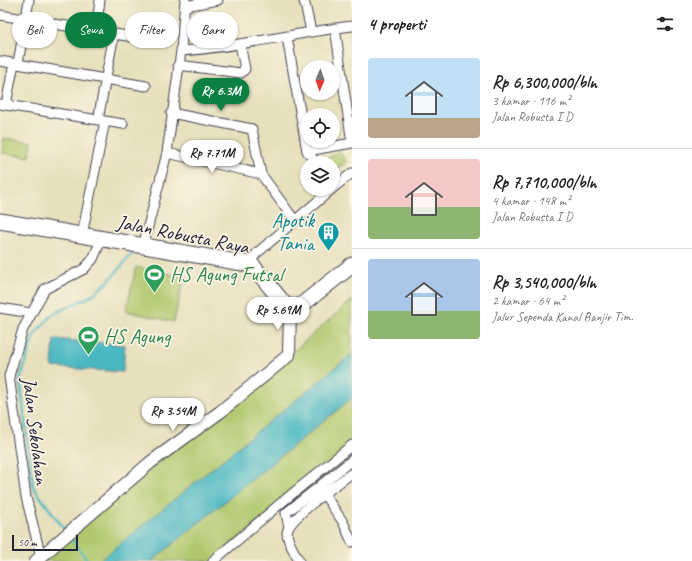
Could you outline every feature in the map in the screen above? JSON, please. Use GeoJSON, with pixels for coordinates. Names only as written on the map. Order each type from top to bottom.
{"type":"FeatureCollection","features":[{"type":"Feature","properties":{"kind":"main road","name":"Jalan Robusta Raya"},"geometry":{"type":"LineString","coordinates":[[0,221],[248,264],[253,266],[286,306],[290,307]]}},
{"type":"Feature","properties":{"kind":"main road"},"geometry":{"type":"LineString","coordinates":[[290,307],[299,307],[352,265]]}},
{"type":"Feature","properties":{"kind":"street"},"geometry":{"type":"LineString","coordinates":[[27,12],[29,0]]}},
{"type":"Feature","properties":{"kind":"street"},"geometry":{"type":"LineString","coordinates":[[98,12],[100,0]]}},
{"type":"Feature","properties":{"kind":"street"},"geometry":{"type":"LineString","coordinates":[[139,245],[167,153],[171,113],[181,51],[185,3],[218,0]]}},
{"type":"Feature","properties":{"kind":"street"},"geometry":{"type":"LineString","coordinates":[[304,0],[311,31]]}},
{"type":"Feature","properties":{"kind":"street"},"geometry":{"type":"LineString","coordinates":[[0,15],[12,17]]}},
{"type":"Feature","properties":{"kind":"street"},"geometry":{"type":"LineString","coordinates":[[181,51],[240,44],[287,37],[311,31],[352,26]]}},
{"type":"Feature","properties":{"kind":"street"},"geometry":{"type":"LineString","coordinates":[[307,151],[352,143],[335,28]]}},
{"type":"Feature","properties":{"kind":"street"},"geometry":{"type":"LineString","coordinates":[[287,37],[307,151],[311,156]]}},
{"type":"Feature","properties":{"kind":"street"},"geometry":{"type":"LineString","coordinates":[[178,65],[242,73],[245,69],[240,44]]}},
{"type":"Feature","properties":{"kind":"street"},"geometry":{"type":"LineString","coordinates":[[19,48],[3,104],[123,124]]}},
{"type":"Feature","properties":{"kind":"street"},"geometry":{"type":"LineString","coordinates":[[82,235],[112,48]]}},
{"type":"Feature","properties":{"kind":"street"},"geometry":{"type":"LineString","coordinates":[[0,60],[146,86]]}},
{"type":"Feature","properties":{"kind":"street"},"geometry":{"type":"LineString","coordinates":[[171,113],[250,129],[254,133],[261,174],[294,220]]}},
{"type":"Feature","properties":{"kind":"street"},"geometry":{"type":"LineString","coordinates":[[167,153],[261,174]]}},
{"type":"Feature","properties":{"kind":"street"},"geometry":{"type":"LineString","coordinates":[[340,182],[352,173]]}},
{"type":"Feature","properties":{"kind":"street"},"geometry":{"type":"LineString","coordinates":[[248,264],[257,253],[322,196]]}},
{"type":"Feature","properties":{"kind":"street","name":"Jalan Sekolahan"},"geometry":{"type":"LineString","coordinates":[[39,559],[26,497],[9,376],[23,329],[45,289],[84,269],[93,259],[102,238]]}},
{"type":"Feature","properties":{"kind":"street"},"geometry":{"type":"LineString","coordinates":[[39,559],[151,462],[220,412],[289,355],[290,307]]}},
{"type":"Feature","properties":{"kind":"street"},"geometry":{"type":"LineString","coordinates":[[0,308],[31,313]]}},
{"type":"Feature","properties":{"kind":"street"},"geometry":{"type":"LineString","coordinates":[[213,561],[281,502],[352,445]]}},
{"type":"Feature","properties":{"kind":"street"},"geometry":{"type":"LineString","coordinates":[[289,527],[286,513],[352,460]]}},
{"type":"Feature","properties":{"kind":"street"},"geometry":{"type":"LineString","coordinates":[[299,561],[288,537],[287,531],[289,527],[296,517],[352,473]]}},
{"type":"Feature","properties":{"kind":"street"},"geometry":{"type":"LineString","coordinates":[[324,494],[344,522],[352,542]]}},
{"type":"Feature","properties":{"kind":"green space"},"geometry":{"type":"Polygon","coordinates":[[[4,138],[32,142],[29,157],[2,153],[4,138]]]}},
{"type":"Feature","properties":{"kind":"green space"},"geometry":{"type":"Polygon","coordinates":[[[339,151],[347,162],[340,166],[340,156],[332,156],[339,151]]]}},
{"type":"Feature","properties":{"kind":"green space","name":"HS Agung Futsal"},"geometry":{"type":"Polygon","coordinates":[[[136,267],[184,277],[174,322],[126,311],[136,267]]]}},
{"type":"Feature","properties":{"kind":"green space"},"geometry":{"type":"Polygon","coordinates":[[[352,300],[352,354],[100,561],[36,561],[289,355],[352,300]]]}},
{"type":"Feature","properties":{"kind":"green space"},"geometry":{"type":"Polygon","coordinates":[[[352,398],[352,460],[286,513],[281,503],[213,561],[152,561],[352,398]]]}},
{"type":"Feature","properties":{"kind":"water","name":"HS Agung"},"geometry":{"type":"Polygon","coordinates":[[[54,339],[125,345],[123,372],[52,367],[54,339]]]}},
{"type":"Feature","properties":{"kind":"water"},"geometry":{"type":"Polygon","coordinates":[[[352,354],[352,398],[152,561],[99,561],[352,354]]]}},
{"type":"Feature","properties":{"kind":"waterway"},"geometry":{"type":"LineString","coordinates":[[65,530],[33,487],[20,380],[34,335],[53,314],[91,296],[107,283],[135,250]]}},
{"type":"Feature","properties":{"kind":"waterway"},"geometry":{"type":"LineString","coordinates":[[69,536],[88,561]]}},
{"type":"Feature","properties":{"kind":"place","name":"Apotik Tania"},"geometry":{"type":"Point","coordinates":[329,252]}},
{"type":"Feature","properties":{"kind":"place","name":"HS Agung Futsal"},"geometry":{"type":"Point","coordinates":[155,294]}},
{"type":"Feature","properties":{"kind":"place","name":"HS Agung"},"geometry":{"type":"Point","coordinates":[89,356]}}]}
